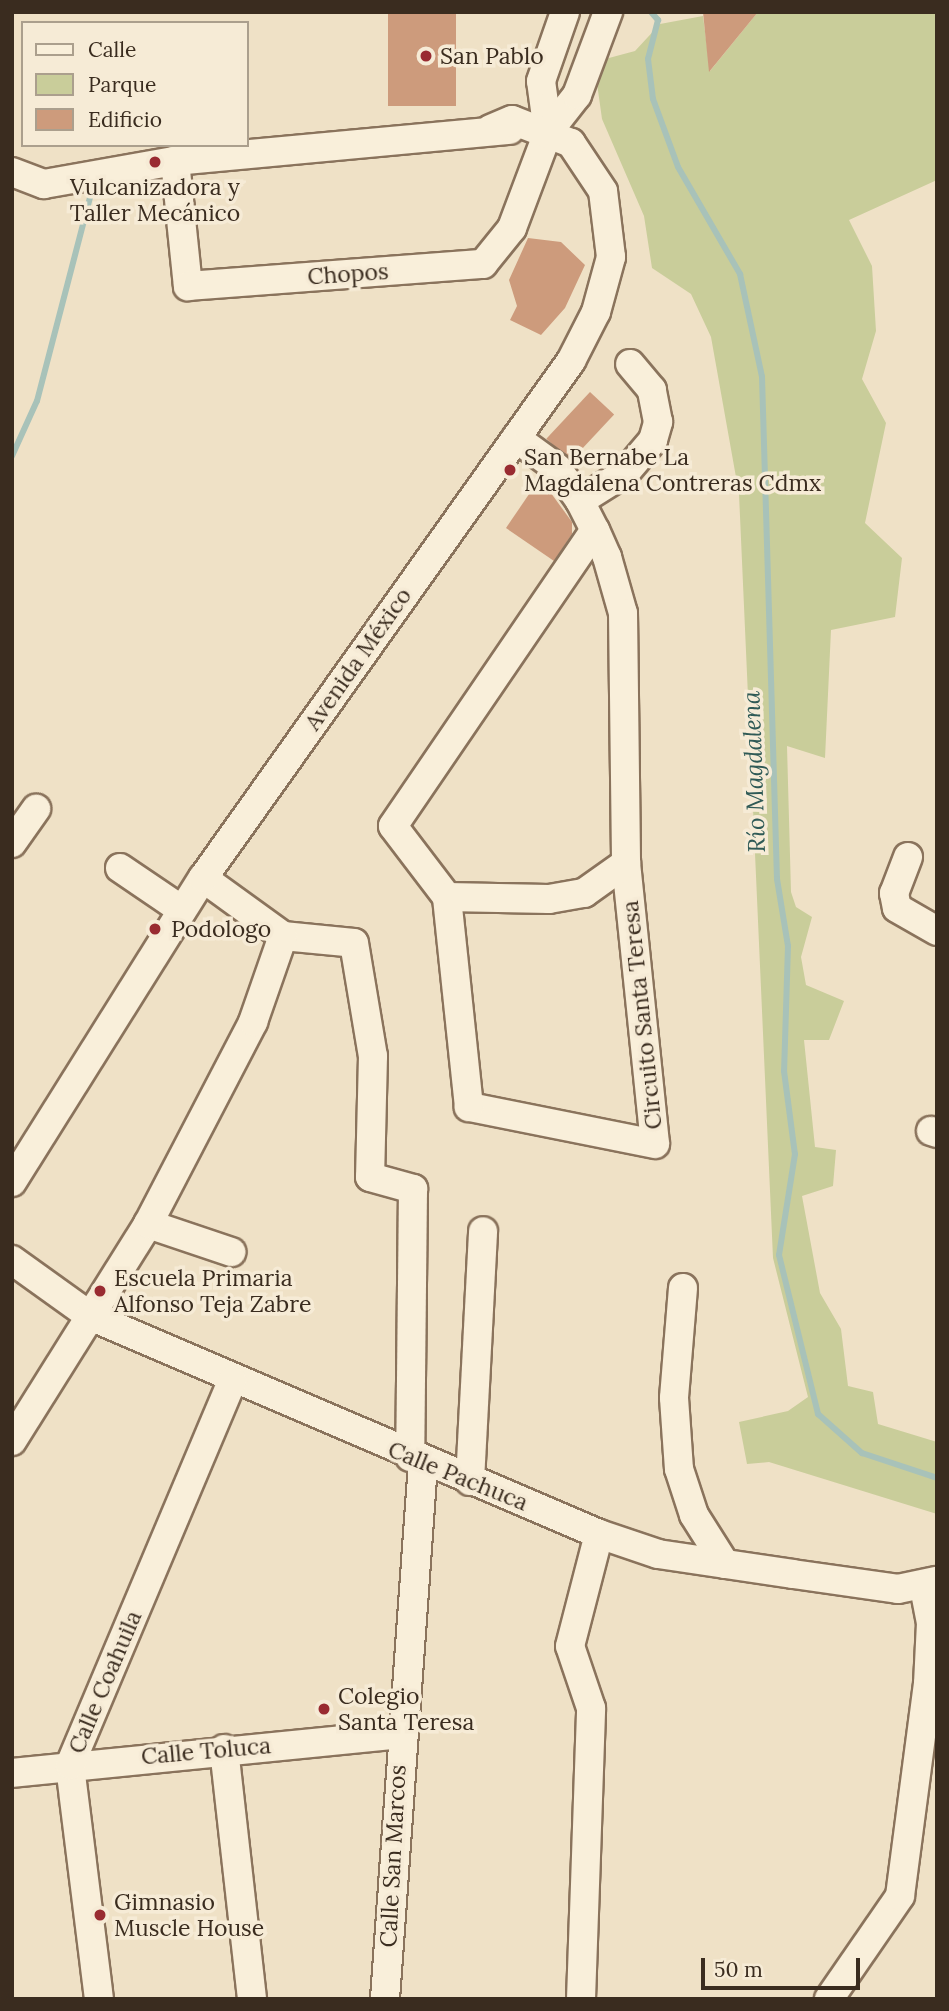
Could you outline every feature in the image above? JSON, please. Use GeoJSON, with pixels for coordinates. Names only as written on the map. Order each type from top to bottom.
{"type":"FeatureCollection","features":[{"type":"Feature","properties":{"kind":"street"},"geometry":{"type":"LineString","coordinates":[[548,132],[541,81],[565,12]]}},
{"type":"Feature","properties":{"kind":"street"},"geometry":{"type":"LineString","coordinates":[[548,132],[586,72],[608,12]]}},
{"type":"Feature","properties":{"kind":"street"},"geometry":{"type":"LineString","coordinates":[[496,125],[548,55]]}},
{"type":"Feature","properties":{"kind":"street"},"geometry":{"type":"LineString","coordinates":[[12,190],[175,162],[496,125],[548,132]]}},
{"type":"Feature","properties":{"kind":"street","name":"Chopos"},"geometry":{"type":"LineString","coordinates":[[175,162],[188,286],[483,264],[512,228],[548,132]]}},
{"type":"Feature","properties":{"kind":"street","name":"Avenida México"},"geometry":{"type":"LineString","coordinates":[[12,1182],[202,878],[583,340],[611,257],[603,191],[570,143],[548,132]]}},
{"type":"Feature","properties":{"kind":"street"},"geometry":{"type":"LineString","coordinates":[[12,172],[44,184]]}},
{"type":"Feature","properties":{"kind":"street"},"geometry":{"type":"LineString","coordinates":[[580,501],[626,472],[653,440],[657,422],[652,390],[630,364]]}},
{"type":"Feature","properties":{"kind":"street","name":"Circuito Santa Teresa"},"geometry":{"type":"LineString","coordinates":[[516,438],[558,468],[580,501],[595,530],[623,613],[626,863],[655,1144],[469,1107],[447,897],[549,899],[584,893],[626,863]]}},
{"type":"Feature","properties":{"kind":"street"},"geometry":{"type":"LineString","coordinates":[[447,897],[393,826],[595,530]]}},
{"type":"Feature","properties":{"kind":"street"},"geometry":{"type":"LineString","coordinates":[[12,843],[36,808]]}},
{"type":"Feature","properties":{"kind":"street"},"geometry":{"type":"LineString","coordinates":[[908,858],[894,893],[897,908],[937,931]]}},
{"type":"Feature","properties":{"kind":"street"},"geometry":{"type":"LineString","coordinates":[[120,868],[183,910]]}},
{"type":"Feature","properties":{"kind":"street"},"geometry":{"type":"LineString","coordinates":[[12,1441],[148,1224],[253,1022],[283,936],[202,878]]}},
{"type":"Feature","properties":{"kind":"street","name":"Calle San Marcos"},"geometry":{"type":"LineString","coordinates":[[283,936],[354,943],[373,1056],[370,1177],[413,1189],[417,1460],[385,1999]]}},
{"type":"Feature","properties":{"kind":"street"},"geometry":{"type":"LineString","coordinates":[[148,1224],[231,1252]]}},
{"type":"Feature","properties":{"kind":"street"},"geometry":{"type":"LineString","coordinates":[[470,1481],[483,1231]]}},
{"type":"Feature","properties":{"kind":"street","name":"Calle Pachuca"},"geometry":{"type":"LineString","coordinates":[[12,1260],[90,1316],[232,1381],[599,1534],[658,1554],[725,1564],[930,1584]]}},
{"type":"Feature","properties":{"kind":"street"},"geometry":{"type":"LineString","coordinates":[[683,1288],[674,1398],[679,1469],[694,1515],[725,1564]]}},
{"type":"Feature","properties":{"kind":"street","name":"Calle Coahuila"},"geometry":{"type":"LineString","coordinates":[[99,1999],[71,1765],[232,1381]]}},
{"type":"Feature","properties":{"kind":"street"},"geometry":{"type":"LineString","coordinates":[[581,1999],[591,1708],[570,1646],[599,1534]]}},
{"type":"Feature","properties":{"kind":"street"},"geometry":{"type":"LineString","coordinates":[[829,1999],[900,1896],[928,1684],[930,1584]]}},
{"type":"Feature","properties":{"kind":"street","name":"Calle Toluca"},"geometry":{"type":"LineString","coordinates":[[12,1773],[224,1749],[400,1734]]}},
{"type":"Feature","properties":{"kind":"street"},"geometry":{"type":"LineString","coordinates":[[224,1749],[252,1999]]}},
{"type":"Feature","properties":{"kind":"green space"},"geometry":{"type":"Polygon","coordinates":[[[758,12],[937,12],[937,180],[849,220],[872,266],[876,331],[862,379],[886,423],[865,523],[902,558],[895,617],[831,630],[825,758],[787,746],[791,892],[796,907],[812,917],[801,957],[806,985],[844,1001],[829,1040],[804,1040],[815,1147],[836,1150],[833,1186],[802,1196],[820,1293],[841,1329],[848,1386],[873,1392],[878,1424],[937,1442],[937,1514],[769,1462],[747,1464],[739,1422],[788,1411],[808,1397],[773,1258],[739,494],[711,337],[691,294],[652,268],[644,216],[602,119],[594,62],[635,51],[660,24],[703,16],[710,71],[758,12]]]}},
{"type":"Feature","properties":{"kind":"building","name":"San Pablo"},"geometry":{"type":"Polygon","coordinates":[[[388,12],[456,12],[456,106],[388,106],[388,12]]]}},
{"type":"Feature","properties":{"kind":"building"},"geometry":{"type":"Polygon","coordinates":[[[703,12],[758,12],[709,72],[703,12]]]}},
{"type":"Feature","properties":{"kind":"building"},"geometry":{"type":"Polygon","coordinates":[[[528,238],[561,242],[585,265],[565,308],[541,335],[510,320],[517,306],[509,280],[528,238]]]}},
{"type":"Feature","properties":{"kind":"building"},"geometry":{"type":"Polygon","coordinates":[[[590,392],[614,415],[570,461],[546,439],[590,392]]]}},
{"type":"Feature","properties":{"kind":"building"},"geometry":{"type":"Polygon","coordinates":[[[540,478],[572,522],[572,534],[554,561],[506,528],[540,478]]]}},
{"type":"Feature","properties":{"kind":"waterway","name":"Río Magdalena"},"geometry":{"type":"LineString","coordinates":[[651,12],[658,20],[648,59],[653,99],[678,167],[740,274],[762,377],[777,879],[788,946],[784,1071],[795,1154],[779,1255],[818,1414],[862,1453],[937,1478]]}},
{"type":"Feature","properties":{"kind":"waterway"},"geometry":{"type":"LineString","coordinates":[[12,456],[37,401],[90,198]]}},
{"type":"Feature","properties":{"kind":"place","name":"San Pablo"},"geometry":{"type":"Point","coordinates":[426,56]}},
{"type":"Feature","properties":{"kind":"place","name":"Vulcanizadora y Taller Mecánico"},"geometry":{"type":"Point","coordinates":[155,162]}},
{"type":"Feature","properties":{"kind":"place","name":"San Bernabe La Magdalena Contreras Cdmx"},"geometry":{"type":"Point","coordinates":[510,470]}},
{"type":"Feature","properties":{"kind":"place","name":"Podologo"},"geometry":{"type":"Point","coordinates":[155,929]}},
{"type":"Feature","properties":{"kind":"place","name":"Escuela Primaria Alfonso Teja Zabre"},"geometry":{"type":"Point","coordinates":[100,1291]}},
{"type":"Feature","properties":{"kind":"place","name":"Colegio Santa Teresa"},"geometry":{"type":"Point","coordinates":[324,1709]}},
{"type":"Feature","properties":{"kind":"place","name":"Gimnasio Muscle House"},"geometry":{"type":"Point","coordinates":[100,1915]}}]}
